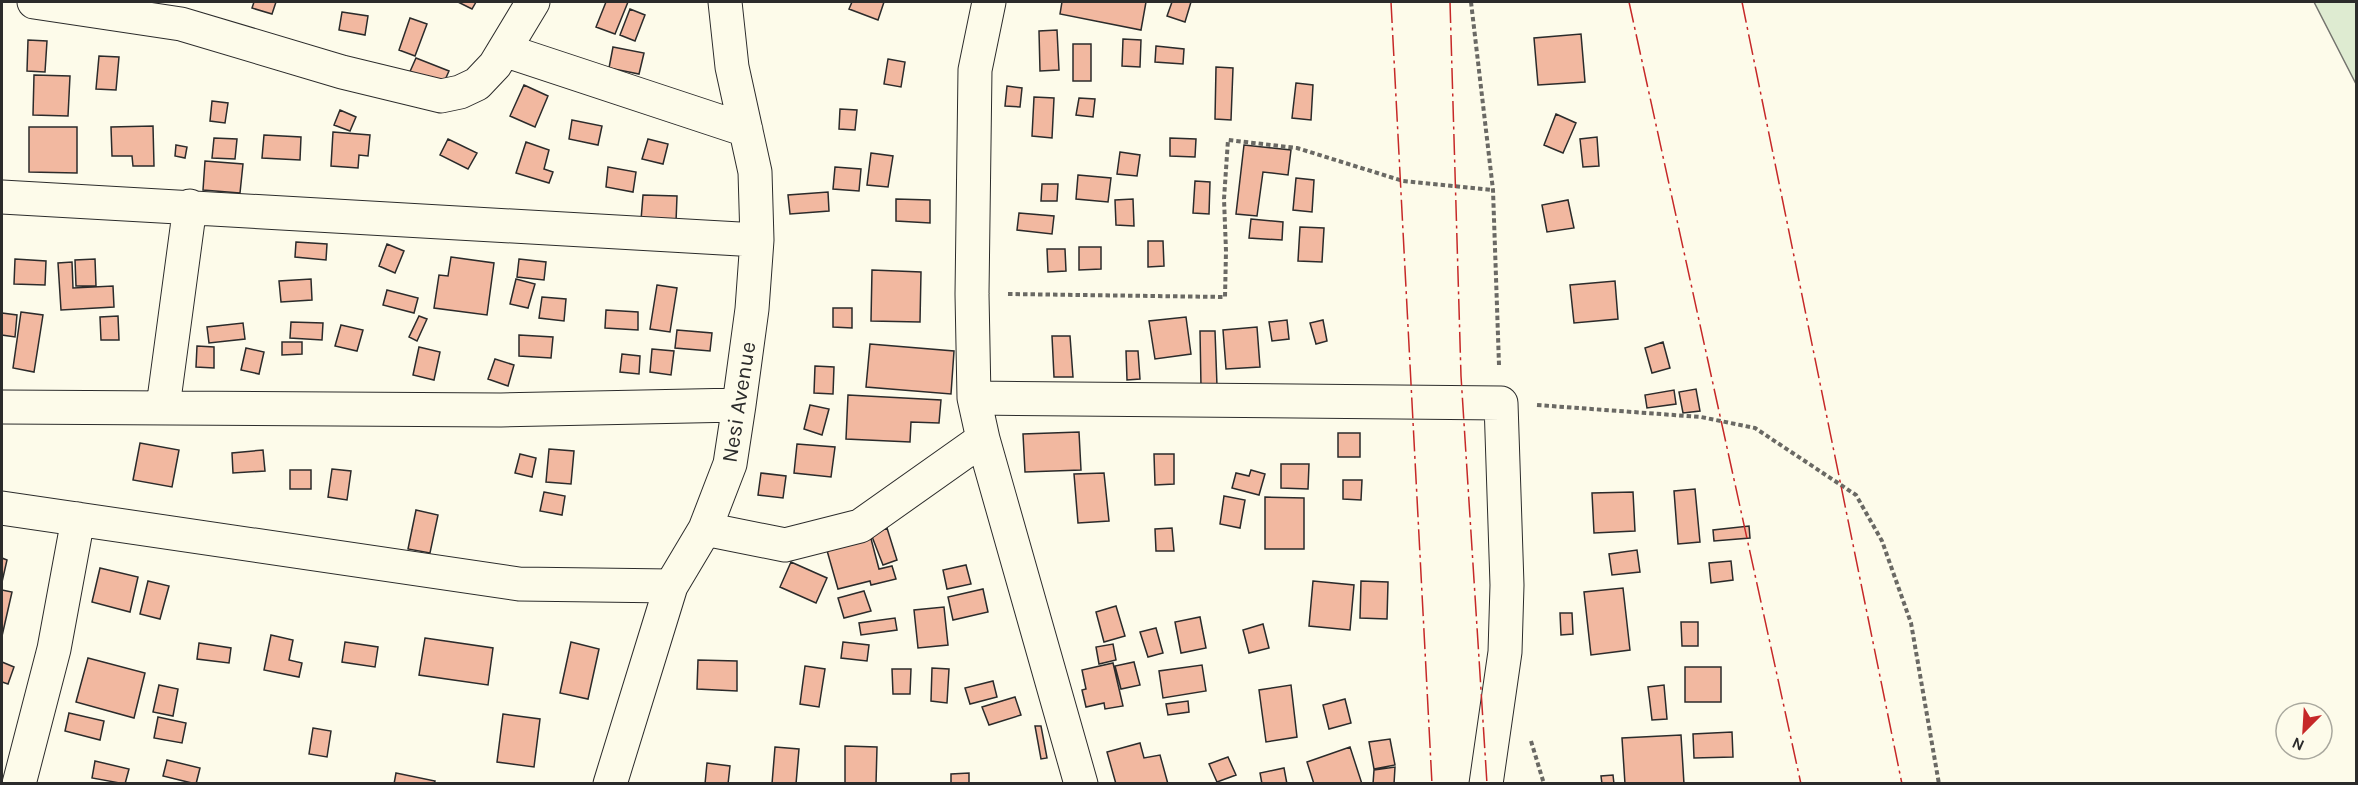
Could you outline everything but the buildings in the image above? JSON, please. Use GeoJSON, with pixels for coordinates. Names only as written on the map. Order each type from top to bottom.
{"type":"FeatureCollection","features":[{"type":"Feature","properties":{"kind":"street"},"geometry":{"type":"LineString","coordinates":[[34,2],[181,24],[342,72],[441,96],[460,92],[477,84],[495,65],[533,2]]}},
{"type":"Feature","properties":{"kind":"street","name":"Nesi Avenue"},"geometry":{"type":"LineString","coordinates":[[610,783],[671,586],[705,529],[730,464],[739,405],[752,309],[757,240],[755,172],[732,67],[725,2]]}},
{"type":"Feature","properties":{"kind":"street"},"geometry":{"type":"LineString","coordinates":[[989,2],[975,70],[972,294],[974,398],[983,439],[1081,783]]}},
{"type":"Feature","properties":{"kind":"street"},"geometry":{"type":"LineString","coordinates":[[504,50],[746,130]]}},
{"type":"Feature","properties":{"kind":"street"},"geometry":{"type":"LineString","coordinates":[[2,197],[757,240]]}},
{"type":"Feature","properties":{"kind":"street"},"geometry":{"type":"LineString","coordinates":[[163,407],[190,207]]}},
{"type":"Feature","properties":{"kind":"street"},"geometry":{"type":"LineString","coordinates":[[974,398],[1500,403],[1508,585],[1505,641],[1486,783]]}},
{"type":"Feature","properties":{"kind":"street"},"geometry":{"type":"LineString","coordinates":[[2,406],[501,410],[739,405]]}},
{"type":"Feature","properties":{"kind":"street"},"geometry":{"type":"LineString","coordinates":[[705,529],[785,545],[860,526],[983,439]]}},
{"type":"Feature","properties":{"kind":"street"},"geometry":{"type":"LineString","coordinates":[[2,508],[519,584],[671,586]]}},
{"type":"Feature","properties":{"kind":"street"},"geometry":{"type":"LineString","coordinates":[[19,783],[54,649],[78,519]]}},
{"type":"Feature","properties":{"kind":"path"},"geometry":{"type":"LineString","coordinates":[[1471,2],[1493,190],[1500,403],[1701,417],[1755,428],[1856,495],[1882,541],[1911,622],[1939,783]]}},
{"type":"Feature","properties":{"kind":"path"},"geometry":{"type":"LineString","coordinates":[[972,294],[1225,297],[1224,199],[1228,140],[1297,148],[1403,181],[1493,190]]}},
{"type":"Feature","properties":{"kind":"green space"},"geometry":{"type":"Polygon","coordinates":[[[2314,2],[2356,2],[2356,84],[2314,2]]]}},
{"type":"Feature","properties":{"kind":"power"},"geometry":{"type":"LineString","coordinates":[[1391,2],[1432,784]]}},
{"type":"Feature","properties":{"kind":"power"},"geometry":{"type":"LineString","coordinates":[[1450,2],[1461,376],[1487,784]]}},
{"type":"Feature","properties":{"kind":"power"},"geometry":{"type":"LineString","coordinates":[[1629,2],[1801,784]]}},
{"type":"Feature","properties":{"kind":"power"},"geometry":{"type":"LineString","coordinates":[[1742,2],[1902,784]]}}]}
